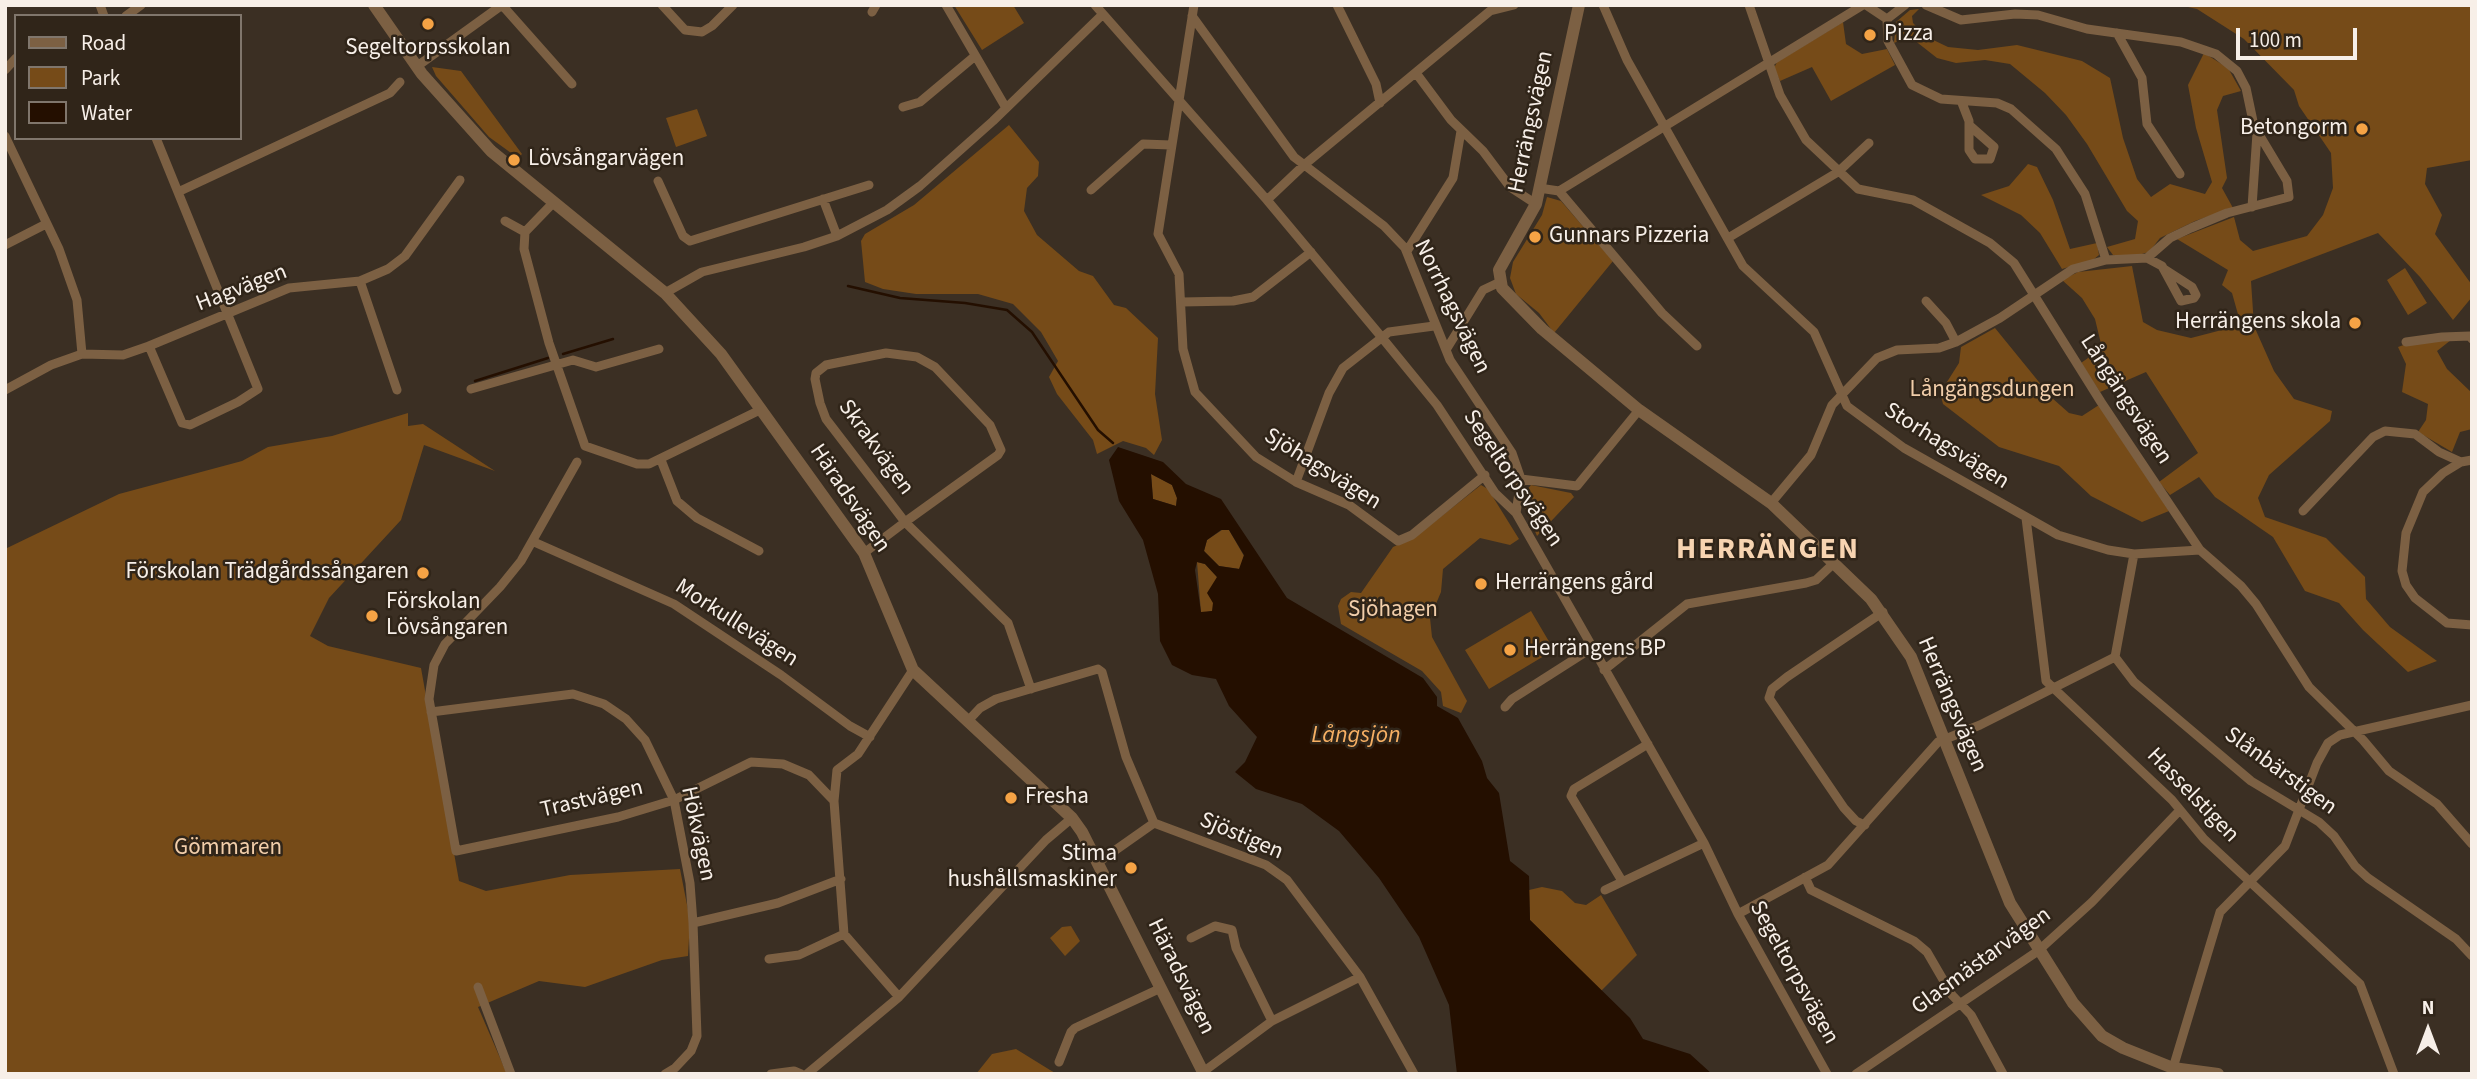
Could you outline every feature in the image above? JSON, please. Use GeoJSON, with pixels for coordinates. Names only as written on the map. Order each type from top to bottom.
{"type":"FeatureCollection","features":[{"type":"Feature","properties":{"kind":"street","name":"Häradsvägen"},"geometry":{"type":"LineString","coordinates":[[374,5],[416,67],[491,151],[665,293],[721,354],[864,553],[913,670],[1072,818],[1100,861],[1204,1073]]}},
{"type":"Feature","properties":{"kind":"street"},"geometry":{"type":"LineString","coordinates":[[416,67],[502,5],[572,84]]}},
{"type":"Feature","properties":{"kind":"street"},"geometry":{"type":"LineString","coordinates":[[662,5],[685,30],[702,32],[733,5]]}},
{"type":"Feature","properties":{"kind":"street"},"geometry":{"type":"LineString","coordinates":[[946,5],[1006,108]]}},
{"type":"Feature","properties":{"kind":"street","name":"Segeltorpsvägen"},"geometry":{"type":"LineString","coordinates":[[1095,5],[1178,97],[1382,337],[1437,405],[1495,493],[1516,513],[1704,842],[1738,914],[1827,1074]]}},
{"type":"Feature","properties":{"kind":"street","name":"Sjöhagsvägen"},"geometry":{"type":"LineString","coordinates":[[1194,5],[1158,234],[1180,274],[1182,349],[1195,392],[1256,457],[1296,482],[1349,505],[1398,541],[1405,541],[1485,475]]}},
{"type":"Feature","properties":{"kind":"street"},"geometry":{"type":"LineString","coordinates":[[1337,5],[1376,84],[1380,103]]}},
{"type":"Feature","properties":{"kind":"street"},"geometry":{"type":"LineString","coordinates":[[1267,200],[1304,165],[1490,11],[1514,5]]}},
{"type":"Feature","properties":{"kind":"street","name":"Herrängsvägen"},"geometry":{"type":"LineString","coordinates":[[1579,5],[1536,205],[1502,263],[1500,282],[1509,296],[1542,329],[1639,410],[1771,503],[1883,612],[1911,657],[2010,903],[2073,1003],[2102,1035],[2123,1048],[2176,1071],[2218,1074]]}},
{"type":"Feature","properties":{"kind":"street","name":"Storhagsvägen"},"geometry":{"type":"LineString","coordinates":[[1603,5],[1627,60],[1751,276],[1814,332],[1847,406],[1904,448],[2026,518],[2080,543],[2134,554],[2200,550]]}},
{"type":"Feature","properties":{"kind":"street","name":"Långängsvägen"},"geometry":{"type":"LineString","coordinates":[[1749,5],[1768,62],[1792,119],[1807,140],[1858,189],[1913,200],[1990,243],[2014,263],[2200,550],[2241,586],[2309,687],[2356,733],[2389,771],[2437,804],[2472,844]]}},
{"type":"Feature","properties":{"kind":"street"},"geometry":{"type":"LineString","coordinates":[[1539,188],[1559,191],[1865,5],[1887,19]]}},
{"type":"Feature","properties":{"kind":"street"},"geometry":{"type":"LineString","coordinates":[[1887,19],[1905,5]]}},
{"type":"Feature","properties":{"kind":"street"},"geometry":{"type":"LineString","coordinates":[[1926,5],[1961,20],[2026,14],[2117,33],[2181,42],[2216,54],[2236,71],[2246,88],[2257,132],[2287,181],[2290,191],[2286,199],[2227,213],[2170,238],[2147,258]]}},
{"type":"Feature","properties":{"kind":"street"},"geometry":{"type":"LineString","coordinates":[[665,293],[702,272],[837,236],[887,210],[920,186],[1006,108],[1102,15]]}},
{"type":"Feature","properties":{"kind":"street","name":"Norrhagsvägen"},"geometry":{"type":"LineString","coordinates":[[1192,16],[1294,157],[1384,226],[1407,251],[1446,351],[1512,453],[1521,479]]}},
{"type":"Feature","properties":{"kind":"street"},"geometry":{"type":"LineString","coordinates":[[1887,19],[1888,41],[1912,85],[1926,94],[1962,103],[1997,103],[2011,109],[2056,149],[2085,194],[2106,260]]}},
{"type":"Feature","properties":{"kind":"street"},"geometry":{"type":"LineString","coordinates":[[2117,33],[2142,78],[2147,124],[2180,174]]}},
{"type":"Feature","properties":{"kind":"street"},"geometry":{"type":"LineString","coordinates":[[903,107],[920,102],[975,56]]}},
{"type":"Feature","properties":{"kind":"street"},"geometry":{"type":"LineString","coordinates":[[1416,73],[1461,131],[1483,151],[1510,187],[1536,205]]}},
{"type":"Feature","properties":{"kind":"street"},"geometry":{"type":"LineString","coordinates":[[178,192],[390,93],[400,82]]}},
{"type":"Feature","properties":{"kind":"street"},"geometry":{"type":"LineString","coordinates":[[1962,103],[1969,125]]}},
{"type":"Feature","properties":{"kind":"street"},"geometry":{"type":"LineString","coordinates":[[1407,251],[1453,178],[1461,131]]}},
{"type":"Feature","properties":{"kind":"street"},"geometry":{"type":"LineString","coordinates":[[2252,207],[2257,132]]}},
{"type":"Feature","properties":{"kind":"street"},"geometry":{"type":"LineString","coordinates":[[5,136],[46,224],[77,300],[82,354]]}},
{"type":"Feature","properties":{"kind":"street"},"geometry":{"type":"LineString","coordinates":[[149,346],[179,421],[190,425],[238,402],[258,389],[157,140]]}},
{"type":"Feature","properties":{"kind":"street"},"geometry":{"type":"LineString","coordinates":[[1728,238],[1838,172],[1869,143]]}},
{"type":"Feature","properties":{"kind":"street"},"geometry":{"type":"LineString","coordinates":[[1091,190],[1143,144],[1171,145]]}},
{"type":"Feature","properties":{"kind":"street","name":"Hagvägen"},"geometry":{"type":"LineString","coordinates":[[5,390],[51,365],[82,354],[123,355],[289,288],[360,281],[388,270],[405,256],[460,180]]}},
{"type":"Feature","properties":{"kind":"street"},"geometry":{"type":"LineString","coordinates":[[658,181],[683,236],[690,241],[869,185]]}},
{"type":"Feature","properties":{"kind":"street"},"geometry":{"type":"LineString","coordinates":[[1559,191],[1662,313],[1697,346]]}},
{"type":"Feature","properties":{"kind":"street"},"geometry":{"type":"LineString","coordinates":[[823,199],[837,236]]}},
{"type":"Feature","properties":{"kind":"street"},"geometry":{"type":"LineString","coordinates":[[553,203],[526,232],[524,249],[557,365],[585,446],[636,464],[661,460],[762,409]]}},
{"type":"Feature","properties":{"kind":"street"},"geometry":{"type":"LineString","coordinates":[[505,221],[526,232]]}},
{"type":"Feature","properties":{"kind":"street"},"geometry":{"type":"LineString","coordinates":[[5,245],[46,224]]}},
{"type":"Feature","properties":{"kind":"street"},"geometry":{"type":"LineString","coordinates":[[1182,302],[1233,301],[1252,297],[1311,252]]}},
{"type":"Feature","properties":{"kind":"street"},"geometry":{"type":"LineString","coordinates":[[1771,503],[1811,455],[1832,405],[1877,358],[1897,350],[1939,348],[1956,342],[2000,318],[2073,269],[2106,260],[2147,258],[2164,269]]}},
{"type":"Feature","properties":{"kind":"street"},"geometry":{"type":"LineString","coordinates":[[360,281],[397,390]]}},
{"type":"Feature","properties":{"kind":"street"},"geometry":{"type":"LineString","coordinates":[[1446,351],[1483,290],[1500,282]]}},
{"type":"Feature","properties":{"kind":"street"},"geometry":{"type":"LineString","coordinates":[[1926,302],[1946,323],[1956,342]]}},
{"type":"Feature","properties":{"kind":"street"},"geometry":{"type":"LineString","coordinates":[[1296,482],[1335,381],[1343,368],[1389,332],[1434,326]]}},
{"type":"Feature","properties":{"kind":"street"},"geometry":{"type":"LineString","coordinates":[[2406,342],[2442,337],[2472,339]]}},
{"type":"Feature","properties":{"kind":"street"},"geometry":{"type":"LineString","coordinates":[[471,389],[573,360],[596,367],[659,349]]}},
{"type":"Feature","properties":{"kind":"street","name":"Skrakvägen"},"geometry":{"type":"LineString","coordinates":[[864,553],[998,455],[1001,446],[990,425],[928,361],[899,353],[886,353],[826,365],[816,373],[815,379],[826,419],[905,522]]}},
{"type":"Feature","properties":{"kind":"street"},"geometry":{"type":"LineString","coordinates":[[1516,513],[1521,479],[1577,486],[1639,410]]}},
{"type":"Feature","properties":{"kind":"street"},"geometry":{"type":"LineString","coordinates":[[2303,511],[2373,436],[2385,431],[2414,434],[2440,452],[2467,461]]}},
{"type":"Feature","properties":{"kind":"street"},"geometry":{"type":"LineString","coordinates":[[661,460],[677,501],[697,518],[759,551]]}},
{"type":"Feature","properties":{"kind":"street"},"geometry":{"type":"LineString","coordinates":[[2467,461],[2430,482],[2423,492],[2406,533],[2402,571],[2406,585],[2415,598],[2447,623],[2472,625]]}},
{"type":"Feature","properties":{"kind":"street"},"geometry":{"type":"LineString","coordinates":[[431,712],[429,684],[434,665],[445,644],[500,587],[534,542],[577,462]]}},
{"type":"Feature","properties":{"kind":"street","name":"Hasselstigen"},"geometry":{"type":"LineString","coordinates":[[2026,518],[2046,681],[2133,762],[2204,839],[2360,984],[2394,1074]]}},
{"type":"Feature","properties":{"kind":"street"},"geometry":{"type":"LineString","coordinates":[[905,522],[1008,623],[1031,689]]}},
{"type":"Feature","properties":{"kind":"street","name":"Morkullevägen"},"geometry":{"type":"LineString","coordinates":[[534,542],[688,612],[850,726],[870,737]]}},
{"type":"Feature","properties":{"kind":"street"},"geometry":{"type":"LineString","coordinates":[[1738,914],[1828,865],[1931,748],[2115,657],[2134,554]]}},
{"type":"Feature","properties":{"kind":"street"},"geometry":{"type":"LineString","coordinates":[[1604,670],[1687,604],[1805,583],[1816,580],[1835,564]]}},
{"type":"Feature","properties":{"kind":"street"},"geometry":{"type":"LineString","coordinates":[[1865,825],[1856,821],[1844,808],[1769,698],[1772,689],[1787,677],[1883,612]]}},
{"type":"Feature","properties":{"kind":"street"},"geometry":{"type":"LineString","coordinates":[[1505,708],[1512,699],[1592,648]]}},
{"type":"Feature","properties":{"kind":"street","name":"Slånbärstigen"},"geometry":{"type":"LineString","coordinates":[[2115,657],[2134,682],[2251,781],[2334,836],[2368,878],[2456,939],[2472,956]]}},
{"type":"Feature","properties":{"kind":"street"},"geometry":{"type":"LineString","coordinates":[[967,722],[980,708],[996,699],[1098,669],[1102,673],[1126,757],[1154,822],[1100,861]]}},
{"type":"Feature","properties":{"kind":"street"},"geometry":{"type":"LineString","coordinates":[[899,997],[844,934],[834,800],[836,770],[858,754],[913,670]]}},
{"type":"Feature","properties":{"kind":"street","name":"Hökvägen"},"geometry":{"type":"LineString","coordinates":[[431,712],[573,695],[604,704],[626,719],[645,740],[674,800],[690,883],[693,923],[697,1036],[691,1051],[675,1068],[665,1074]]}},
{"type":"Feature","properties":{"kind":"street"},"geometry":{"type":"LineString","coordinates":[[2176,1071],[2216,921],[2226,905],[2285,846],[2328,743],[2340,735],[2472,705]]}},
{"type":"Feature","properties":{"kind":"street","name":"Trastvägen"},"geometry":{"type":"LineString","coordinates":[[431,712],[456,851],[594,823],[674,800],[734,768],[762,761],[783,764],[809,775],[834,800]]}},
{"type":"Feature","properties":{"kind":"street"},"geometry":{"type":"LineString","coordinates":[[1622,881],[1571,796],[1574,789],[1648,744]]}},
{"type":"Feature","properties":{"kind":"street","name":"Glasmästarvägen"},"geometry":{"type":"LineString","coordinates":[[1856,1074],[2038,951],[2092,902],[2180,810]]}},
{"type":"Feature","properties":{"kind":"street"},"geometry":{"type":"LineString","coordinates":[[807,1074],[899,997],[1046,841],[1072,818]]}},
{"type":"Feature","properties":{"kind":"street","name":"Sjöstigen"},"geometry":{"type":"LineString","coordinates":[[1154,822],[1278,871],[1360,977],[1414,1074]]}},
{"type":"Feature","properties":{"kind":"street"},"geometry":{"type":"LineString","coordinates":[[1605,890],[1704,842]]}},
{"type":"Feature","properties":{"kind":"street"},"geometry":{"type":"LineString","coordinates":[[1805,877],[1811,890],[1914,941],[1927,953],[1971,1015],[2003,1074]]}},
{"type":"Feature","properties":{"kind":"street"},"geometry":{"type":"LineString","coordinates":[[693,923],[778,903],[841,879]]}},
{"type":"Feature","properties":{"kind":"street"},"geometry":{"type":"LineString","coordinates":[[1191,938],[1215,926],[1232,930],[1236,948],[1272,1021]]}},
{"type":"Feature","properties":{"kind":"street"},"geometry":{"type":"LineString","coordinates":[[769,959],[799,955],[844,934]]}},
{"type":"Feature","properties":{"kind":"street"},"geometry":{"type":"LineString","coordinates":[[1204,1073],[1272,1021],[1360,977]]}},
{"type":"Feature","properties":{"kind":"street"},"geometry":{"type":"LineString","coordinates":[[478,987],[511,1074]]}},
{"type":"Feature","properties":{"kind":"street"},"geometry":{"type":"LineString","coordinates":[[1059,1062],[1071,1032],[1076,1028],[1161,988]]}},
{"type":"Feature","properties":{"kind":"street"},"geometry":{"type":"LineString","coordinates":[[675,1068],[687,1074]]}},
{"type":"Feature","properties":{"kind":"street"},"geometry":{"type":"LineString","coordinates":[[771,1074],[794,1071],[801,1074]]}},
{"type":"Feature","properties":{"kind":"green space"},"geometry":{"type":"Polygon","coordinates":[[[954,5],[1013,5],[1024,23],[982,50],[954,5]]]}},
{"type":"Feature","properties":{"kind":"green space"},"geometry":{"type":"Polygon","coordinates":[[[2179,5],[2472,5],[2472,160],[2427,168],[2425,184],[2442,215],[2435,234],[2472,285],[2472,297],[2453,320],[2420,277],[2378,233],[2251,281],[2254,326],[2274,371],[2294,399],[2332,411],[2330,421],[2269,475],[2258,498],[2265,517],[2326,538],[2365,577],[2366,599],[2390,627],[2437,661],[2408,672],[2363,630],[2339,603],[2305,591],[2273,537],[2215,497],[2199,477],[2170,495],[2159,482],[2198,453],[2146,372],[2100,392],[2081,363],[2102,348],[2095,319],[2082,298],[2062,280],[2078,272],[2132,266],[2143,322],[2157,330],[2191,338],[2241,325],[2232,293],[2222,285],[2228,270],[2177,239],[2234,217],[2240,240],[2253,251],[2307,236],[2323,215],[2333,188],[2331,153],[2299,106],[2294,90],[2244,39],[2197,9],[2179,5]]]}},
{"type":"Feature","properties":{"kind":"green space"},"geometry":{"type":"Polygon","coordinates":[[[1919,9],[1912,16],[1913,23],[1927,37],[1948,47],[1978,50],[2017,45],[2082,61],[2110,78],[2123,138],[2137,179],[2151,197],[2170,184],[2205,194],[2212,182],[2196,128],[2188,85],[2204,53],[2228,68],[2241,91],[2223,96],[2217,110],[2227,178],[2222,188],[2233,208],[2195,221],[2160,238],[2149,252],[2131,257],[2113,255],[2107,247],[2135,239],[2138,221],[2127,211],[2087,144],[2066,115],[2045,93],[2010,64],[1985,60],[1956,63],[1937,58],[1909,36],[1894,43],[1896,22],[1910,10],[1919,9]]]}},
{"type":"Feature","properties":{"kind":"green space"},"geometry":{"type":"Polygon","coordinates":[[[1843,22],[1846,44],[1862,54],[1887,49],[1895,65],[1831,101],[1812,67],[1780,81],[1774,68],[1777,62],[1843,22]]]}},
{"type":"Feature","properties":{"kind":"green space"},"geometry":{"type":"Polygon","coordinates":[[[432,67],[461,71],[522,154],[518,158],[489,137],[436,76],[432,67]]]}},
{"type":"Feature","properties":{"kind":"green space"},"geometry":{"type":"Polygon","coordinates":[[[697,109],[707,136],[676,147],[666,118],[697,109]]]}},
{"type":"Feature","properties":{"kind":"green space"},"geometry":{"type":"Polygon","coordinates":[[[1009,125],[1039,162],[1038,176],[1027,188],[1024,211],[1037,235],[1079,271],[1093,276],[1114,305],[1126,308],[1158,338],[1155,394],[1162,440],[1154,455],[1146,448],[1123,441],[1097,454],[1093,440],[1057,394],[1049,377],[1058,361],[1041,332],[1013,304],[978,294],[916,294],[883,289],[865,282],[861,241],[865,234],[914,205],[1009,125]]]}},
{"type":"Feature","properties":{"kind":"green space"},"geometry":{"type":"Polygon","coordinates":[[[2028,164],[2037,167],[2053,200],[2070,249],[2097,243],[2099,255],[2093,260],[2062,269],[2040,233],[2021,215],[1981,195],[2009,186],[2028,164]]]}},
{"type":"Feature","properties":{"kind":"green space"},"geometry":{"type":"Polygon","coordinates":[[[1547,197],[1561,201],[1613,261],[1554,333],[1539,313],[1516,294],[1510,278],[1513,262],[1542,215],[1547,197]]]}},
{"type":"Feature","properties":{"kind":"green space"},"geometry":{"type":"Polygon","coordinates":[[[2405,268],[2427,303],[2408,315],[2387,280],[2405,268]]]}},
{"type":"Feature","properties":{"kind":"green space","name":"Långängsdungen"},"geometry":{"type":"Polygon","coordinates":[[[1995,328],[2052,398],[2069,413],[2082,416],[2099,405],[2169,511],[2142,522],[2091,496],[2059,466],[1999,447],[1943,404],[1940,393],[1959,363],[1961,347],[1995,328]]]}},
{"type":"Feature","properties":{"kind":"green space"},"geometry":{"type":"Polygon","coordinates":[[[2451,340],[2437,351],[2447,369],[2472,393],[2472,429],[2460,432],[2452,452],[2418,432],[2426,420],[2428,404],[2402,392],[2406,364],[2398,347],[2412,342],[2451,340]]]}},
{"type":"Feature","properties":{"kind":"green space","name":"Gömmaren"},"geometry":{"type":"Polygon","coordinates":[[[408,413],[408,426],[423,424],[495,471],[424,445],[401,520],[329,598],[310,636],[328,646],[421,668],[459,881],[486,891],[570,875],[680,869],[690,920],[688,956],[662,960],[585,987],[539,981],[478,1007],[507,1074],[5,1074],[5,549],[119,494],[242,461],[268,447],[332,436],[408,413]]]}},
{"type":"Feature","properties":{"kind":"green space"},"geometry":{"type":"Polygon","coordinates":[[[1151,474],[1172,485],[1177,498],[1176,506],[1153,499],[1151,474]]]}},
{"type":"Feature","properties":{"kind":"green space","name":"Sjöhagen"},"geometry":{"type":"Polygon","coordinates":[[[1481,485],[1488,489],[1519,539],[1510,545],[1480,538],[1443,569],[1441,592],[1430,618],[1432,637],[1467,701],[1461,713],[1443,706],[1441,692],[1422,671],[1341,624],[1338,606],[1341,599],[1351,592],[1361,593],[1393,547],[1415,537],[1481,485]]]}},
{"type":"Feature","properties":{"kind":"green space"},"geometry":{"type":"Polygon","coordinates":[[[1531,485],[1571,493],[1574,497],[1537,536],[1525,507],[1525,492],[1531,485]]]}},
{"type":"Feature","properties":{"kind":"green space"},"geometry":{"type":"Polygon","coordinates":[[[1222,530],[1229,530],[1244,556],[1240,569],[1219,566],[1204,551],[1207,540],[1222,530]]]}},
{"type":"Feature","properties":{"kind":"green space"},"geometry":{"type":"Polygon","coordinates":[[[1197,562],[1205,564],[1217,577],[1213,611],[1201,613],[1197,562]]]}},
{"type":"Feature","properties":{"kind":"green space","name":"Herrängens BP"},"geometry":{"type":"Polygon","coordinates":[[[1531,611],[1554,650],[1489,689],[1465,650],[1531,611]]]}},
{"type":"Feature","properties":{"kind":"green space"},"geometry":{"type":"Polygon","coordinates":[[[1542,887],[1562,891],[1575,903],[1586,905],[1601,895],[1637,955],[1601,991],[1530,920],[1529,890],[1542,887]]]}},
{"type":"Feature","properties":{"kind":"green space"},"geometry":{"type":"Polygon","coordinates":[[[1071,926],[1080,941],[1065,956],[1050,938],[1062,927],[1071,926]]]}},
{"type":"Feature","properties":{"kind":"green space"},"geometry":{"type":"Polygon","coordinates":[[[1016,1049],[1057,1074],[976,1074],[992,1054],[1016,1049]]]}},
{"type":"Feature","properties":{"kind":"water","name":"Långsjön"},"geometry":{"type":"Polygon","coordinates":[[[1118,447],[1163,462],[1186,484],[1221,499],[1287,598],[1423,678],[1437,697],[1437,706],[1458,718],[1482,761],[1487,778],[1499,793],[1510,861],[1529,876],[1530,920],[1630,1018],[1643,1039],[1690,1054],[1712,1074],[1457,1074],[1449,1005],[1419,937],[1379,878],[1339,831],[1302,804],[1256,789],[1235,772],[1245,762],[1257,737],[1229,706],[1216,679],[1192,675],[1172,665],[1160,641],[1158,594],[1143,540],[1119,501],[1109,460],[1118,447]],[[1151,474],[1153,499],[1176,506],[1177,498],[1172,485],[1151,474]],[[1221,530],[1207,540],[1204,551],[1219,566],[1239,569],[1244,555],[1229,530],[1221,530]],[[1197,562],[1195,570],[1201,612],[1212,611],[1213,603],[1207,593],[1217,577],[1205,564],[1197,562]]]}},
{"type":"Feature","properties":{"kind":"waterway"},"geometry":{"type":"LineString","coordinates":[[848,286],[900,298],[965,303],[1007,310],[1032,332],[1098,430],[1113,443]]}},
{"type":"Feature","properties":{"kind":"waterway"},"geometry":{"type":"LineString","coordinates":[[563,354],[613,339]]}},
{"type":"Feature","properties":{"kind":"waterway"},"geometry":{"type":"LineString","coordinates":[[475,381],[548,358]]}},
{"type":"Feature","properties":{"kind":"place","name":"Segeltorpsskolan"},"geometry":{"type":"Point","coordinates":[428,24]}},
{"type":"Feature","properties":{"kind":"place","name":"Pizza"},"geometry":{"type":"Point","coordinates":[1870,35]}},
{"type":"Feature","properties":{"kind":"place","name":"Betongorm"},"geometry":{"type":"Point","coordinates":[2362,129]}},
{"type":"Feature","properties":{"kind":"place","name":"Lövsångarvägen"},"geometry":{"type":"Point","coordinates":[514,160]}},
{"type":"Feature","properties":{"kind":"place","name":"Gunnars Pizzeria"},"geometry":{"type":"Point","coordinates":[1535,237]}},
{"type":"Feature","properties":{"kind":"place","name":"Herrängens skola"},"geometry":{"type":"Point","coordinates":[2355,323]}},
{"type":"Feature","properties":{"kind":"place","name":"Förskolan Trädgårdssångaren"},"geometry":{"type":"Point","coordinates":[423,573]}},
{"type":"Feature","properties":{"kind":"place","name":"Herrängens gård"},"geometry":{"type":"Point","coordinates":[1481,584]}},
{"type":"Feature","properties":{"kind":"place","name":"Förskolan Lövsångaren"},"geometry":{"type":"Point","coordinates":[372,616]}},
{"type":"Feature","properties":{"kind":"place","name":"Herrängens BP"},"geometry":{"type":"Point","coordinates":[1510,650]}},
{"type":"Feature","properties":{"kind":"place","name":"Fresha"},"geometry":{"type":"Point","coordinates":[1011,798]}},
{"type":"Feature","properties":{"kind":"place","name":"Stima hushållsmaskiner"},"geometry":{"type":"Point","coordinates":[1131,868]}},
{"type":"Feature","properties":{"kind":"district","name":"HERRÄNGEN"},"geometry":{"type":"Point","coordinates":[1768,551]}}]}
